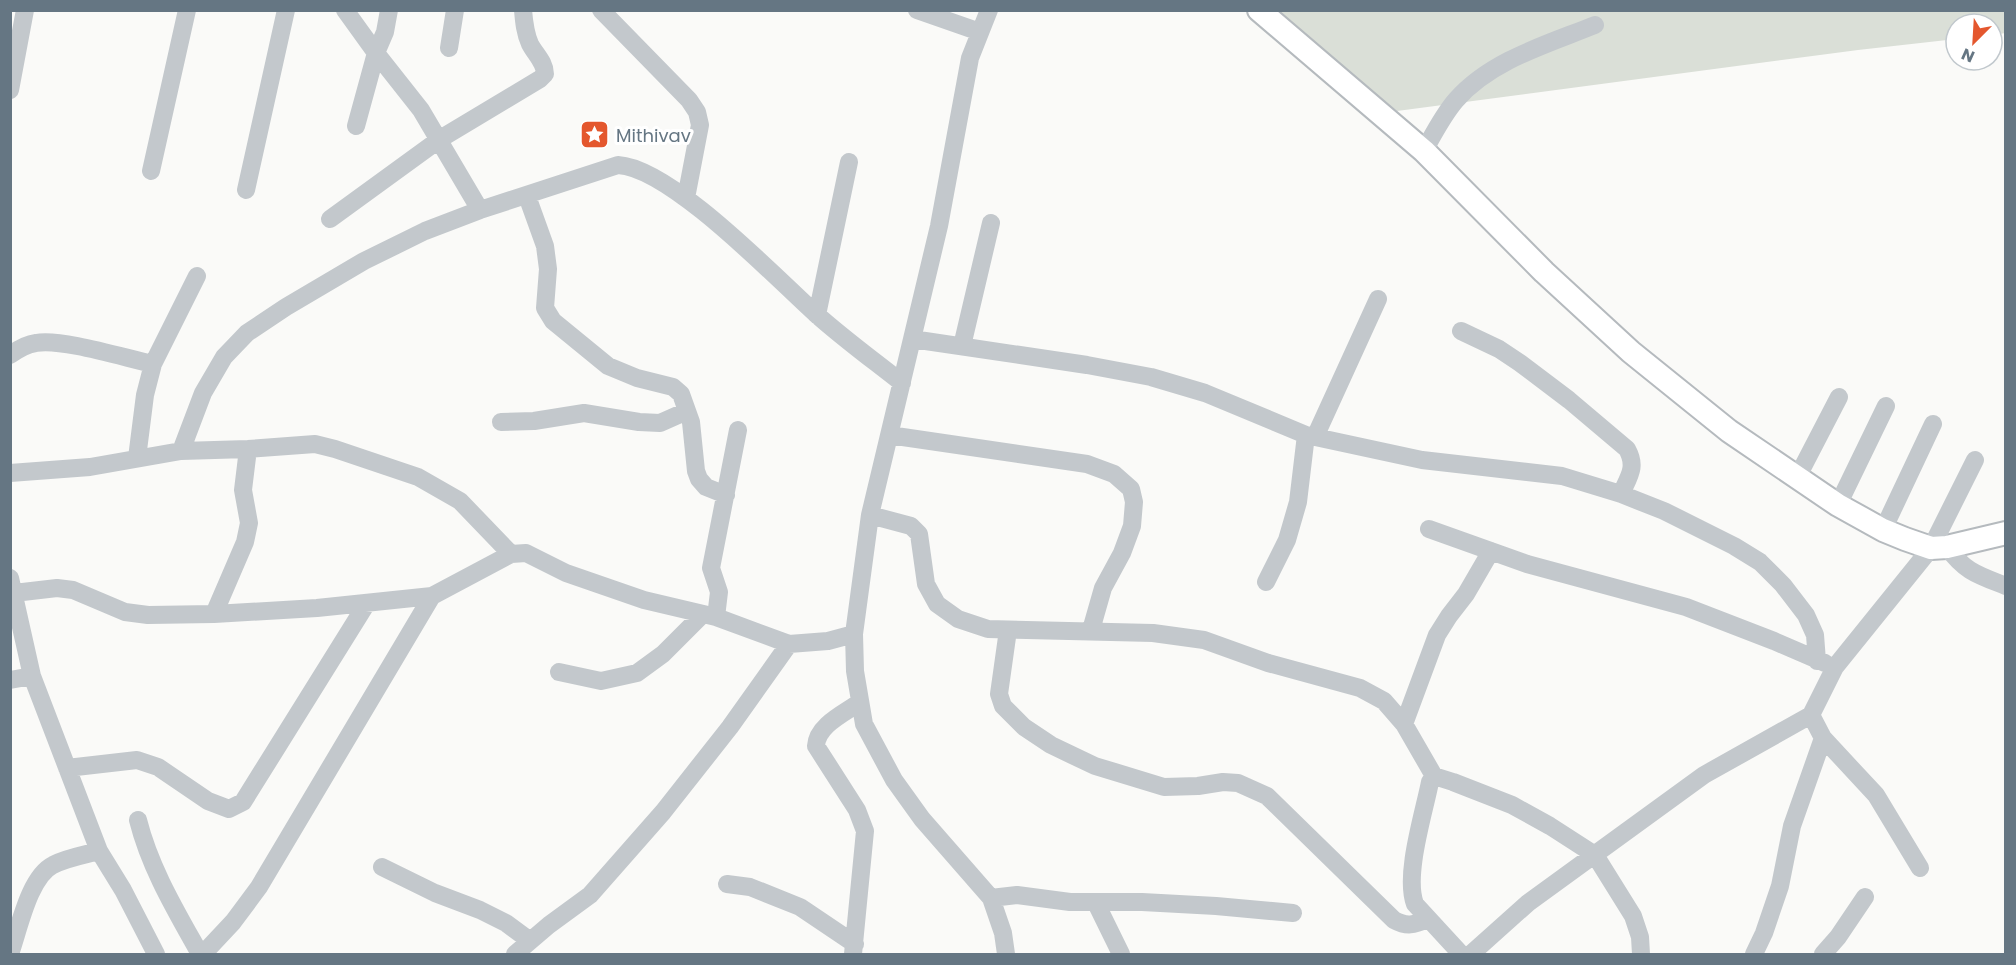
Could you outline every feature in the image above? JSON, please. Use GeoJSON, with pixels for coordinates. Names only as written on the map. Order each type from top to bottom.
{"type":"FeatureCollection","features":[{"type":"Feature","properties":{"kind":"main road"},"geometry":{"type":"LineString","coordinates":[[1259,10],[1424,151],[1544,272],[1631,352],[1730,431],[1797,478],[1838,506],[1883,530],[1939,547],[2006,533]]}},
{"type":"Feature","properties":{"kind":"street"},"geometry":{"type":"LineString","coordinates":[[10,90],[25,10]]}},
{"type":"Feature","properties":{"kind":"street"},"geometry":{"type":"LineString","coordinates":[[151,171],[187,10]]}},
{"type":"Feature","properties":{"kind":"street"},"geometry":{"type":"LineString","coordinates":[[246,190],[286,10]]}},
{"type":"Feature","properties":{"kind":"street"},"geometry":{"type":"LineString","coordinates":[[345,10],[421,110],[480,210]]}},
{"type":"Feature","properties":{"kind":"street"},"geometry":{"type":"LineString","coordinates":[[356,126],[376,53],[385,32],[389,10]]}},
{"type":"Feature","properties":{"kind":"street"},"geometry":{"type":"LineString","coordinates":[[449,48],[455,10]]}},
{"type":"Feature","properties":{"kind":"street"},"geometry":{"type":"LineString","coordinates":[[330,219],[440,139],[545,74],[545,68],[530,44],[523,10]]}},
{"type":"Feature","properties":{"kind":"street"},"geometry":{"type":"LineString","coordinates":[[601,10],[689,100],[697,112],[699,125],[686,198]]}},
{"type":"Feature","properties":{"kind":"street"},"geometry":{"type":"LineString","coordinates":[[917,10],[980,32]]}},
{"type":"Feature","properties":{"kind":"street"},"geometry":{"type":"LineString","coordinates":[[989,10],[970,58],[939,226],[870,515],[854,634],[855,671],[864,724],[894,780],[922,819],[991,898],[1003,933],[1006,954]]}},
{"type":"Feature","properties":{"kind":"street"},"geometry":{"type":"LineString","coordinates":[[1424,151],[1457,98],[1483,76],[1512,59],[1595,25]]}},
{"type":"Feature","properties":{"kind":"street"},"geometry":{"type":"LineString","coordinates":[[817,315],[849,162]]}},
{"type":"Feature","properties":{"kind":"street"},"geometry":{"type":"LineString","coordinates":[[181,451],[203,393],[224,357],[247,333],[286,307],[364,261],[425,231],[480,210],[618,165],[630,165],[642,170],[686,198],[724,229],[817,315],[902,383]]}},
{"type":"Feature","properties":{"kind":"street"},"geometry":{"type":"LineString","coordinates":[[527,196],[544,246],[548,269],[545,308],[553,321],[608,366],[637,378],[673,387],[681,394],[691,422],[696,471],[699,479],[706,487],[726,495]]}},
{"type":"Feature","properties":{"kind":"street"},"geometry":{"type":"LineString","coordinates":[[962,346],[991,223]]}},
{"type":"Feature","properties":{"kind":"street"},"geometry":{"type":"LineString","coordinates":[[136,458],[145,395],[153,364],[197,276]]}},
{"type":"Feature","properties":{"kind":"street"},"geometry":{"type":"LineString","coordinates":[[1266,582],[1287,540],[1298,502],[1310,436],[1378,298]]}},
{"type":"Feature","properties":{"kind":"street"},"geometry":{"type":"LineString","coordinates":[[1461,331],[1499,349],[1520,363],[1569,400],[1627,449],[1633,460],[1632,468],[1621,494]]}},
{"type":"Feature","properties":{"kind":"street"},"geometry":{"type":"LineString","coordinates":[[912,339],[1151,377],[1204,393],[1310,436],[1422,460],[1562,476],[1621,494],[1664,511],[1734,546],[1760,562],[1783,585],[1806,615],[1815,635],[1817,661]]}},
{"type":"Feature","properties":{"kind":"street"},"geometry":{"type":"LineString","coordinates":[[10,356],[36,343],[58,342],[153,364]]}},
{"type":"Feature","properties":{"kind":"street"},"geometry":{"type":"LineString","coordinates":[[1797,478],[1839,397]]}},
{"type":"Feature","properties":{"kind":"street"},"geometry":{"type":"LineString","coordinates":[[1838,506],[1886,406]]}},
{"type":"Feature","properties":{"kind":"street"},"geometry":{"type":"LineString","coordinates":[[501,422],[534,421],[584,413],[660,423],[687,411]]}},
{"type":"Feature","properties":{"kind":"street"},"geometry":{"type":"LineString","coordinates":[[1883,530],[1933,424]]}},
{"type":"Feature","properties":{"kind":"street"},"geometry":{"type":"LineString","coordinates":[[559,672],[601,681],[637,673],[709,615],[719,592],[711,568],[738,430]]}},
{"type":"Feature","properties":{"kind":"street"},"geometry":{"type":"LineString","coordinates":[[889,435],[1087,464],[1114,474],[1131,489],[1134,502],[1132,526],[1122,553],[1103,588],[1090,630]]}},
{"type":"Feature","properties":{"kind":"street"},"geometry":{"type":"LineString","coordinates":[[10,473],[90,467],[181,451],[315,444],[418,477],[460,501],[511,554]]}},
{"type":"Feature","properties":{"kind":"street"},"geometry":{"type":"LineString","coordinates":[[214,614],[245,542],[249,523],[243,490],[248,449]]}},
{"type":"Feature","properties":{"kind":"street"},"geometry":{"type":"LineString","coordinates":[[1471,954],[1528,903],[1704,775],[1811,715],[1835,667],[1939,547],[1975,460]]}},
{"type":"Feature","properties":{"kind":"street"},"geometry":{"type":"LineString","coordinates":[[870,515],[911,526],[919,534],[926,584],[937,604],[958,619],[973,625],[988,629],[1008,630],[1153,633],[1204,640],[1268,663],[1360,688],[1384,701],[1404,724],[1434,776],[1512,806],[1550,826],[1595,855],[1633,916],[1640,937],[1641,954]]}},
{"type":"Feature","properties":{"kind":"street"},"geometry":{"type":"LineString","coordinates":[[1429,529],[1545,569],[1686,607],[1835,667]]}},
{"type":"Feature","properties":{"kind":"street"},"geometry":{"type":"LineString","coordinates":[[1939,547],[1968,570],[2006,586]]}},
{"type":"Feature","properties":{"kind":"street"},"geometry":{"type":"LineString","coordinates":[[1404,724],[1437,635],[1466,594],[1491,551]]}},
{"type":"Feature","properties":{"kind":"street"},"geometry":{"type":"LineString","coordinates":[[156,954],[123,890],[99,851],[32,676],[12,585],[65,589],[94,598],[125,612],[148,615],[214,614],[432,596],[511,554],[526,553],[566,573],[644,600],[709,615],[789,644],[828,641],[854,634]]}},
{"type":"Feature","properties":{"kind":"street"},"geometry":{"type":"LineString","coordinates":[[138,820],[143,841],[165,891],[201,954],[233,922],[259,887],[432,596]]}},
{"type":"Feature","properties":{"kind":"street"},"geometry":{"type":"LineString","coordinates":[[67,768],[137,760],[158,767],[208,801],[229,808],[243,802],[367,603]]}},
{"type":"Feature","properties":{"kind":"street"},"geometry":{"type":"LineString","coordinates":[[1008,630],[999,694],[1003,706],[1024,728],[1051,746],[1095,766],[1164,787],[1198,786],[1223,782],[1239,783],[1267,796],[1394,920],[1404,925],[1414,925],[1427,919]]}},
{"type":"Feature","properties":{"kind":"street"},"geometry":{"type":"LineString","coordinates":[[515,954],[529,940],[590,895],[641,837],[730,727],[789,644]]}},
{"type":"Feature","properties":{"kind":"street"},"geometry":{"type":"LineString","coordinates":[[10,680],[32,676]]}},
{"type":"Feature","properties":{"kind":"street"},"geometry":{"type":"LineString","coordinates":[[854,949],[864,831],[857,810],[816,746],[816,738],[822,729],[860,702]]}},
{"type":"Feature","properties":{"kind":"street"},"geometry":{"type":"LineString","coordinates":[[1811,715],[1823,738],[1876,795],[1920,868]]}},
{"type":"Feature","properties":{"kind":"street"},"geometry":{"type":"LineString","coordinates":[[1754,954],[1764,933],[1780,886],[1792,826],[1823,738]]}},
{"type":"Feature","properties":{"kind":"street"},"geometry":{"type":"LineString","coordinates":[[1434,776],[1430,782],[1410,883],[1415,904],[1461,954]]}},
{"type":"Feature","properties":{"kind":"street"},"geometry":{"type":"LineString","coordinates":[[10,954],[27,902],[37,881],[46,869],[55,864],[99,851]]}},
{"type":"Feature","properties":{"kind":"street"},"geometry":{"type":"LineString","coordinates":[[382,867],[435,893],[489,914],[529,940]]}},
{"type":"Feature","properties":{"kind":"street"},"geometry":{"type":"LineString","coordinates":[[727,884],[750,887],[800,907],[854,949]]}},
{"type":"Feature","properties":{"kind":"street"},"geometry":{"type":"LineString","coordinates":[[991,898],[1017,895],[1096,903],[1142,902],[1293,913]]}},
{"type":"Feature","properties":{"kind":"street"},"geometry":{"type":"LineString","coordinates":[[1823,954],[1839,937],[1865,897]]}},
{"type":"Feature","properties":{"kind":"street"},"geometry":{"type":"LineString","coordinates":[[1096,903],[1121,954]]}},
{"type":"Feature","properties":{"kind":"shaded area"},"geometry":{"type":"Polygon","coordinates":[[[2005,10],[2006,33],[2004,33],[2004,12],[1944,12],[1944,40],[1397,111],[1267,11],[2005,10]]]}},
{"type":"Feature","properties":{"kind":"place","name":"Mithivav"},"geometry":{"type":"Point","coordinates":[595,135]}}]}
